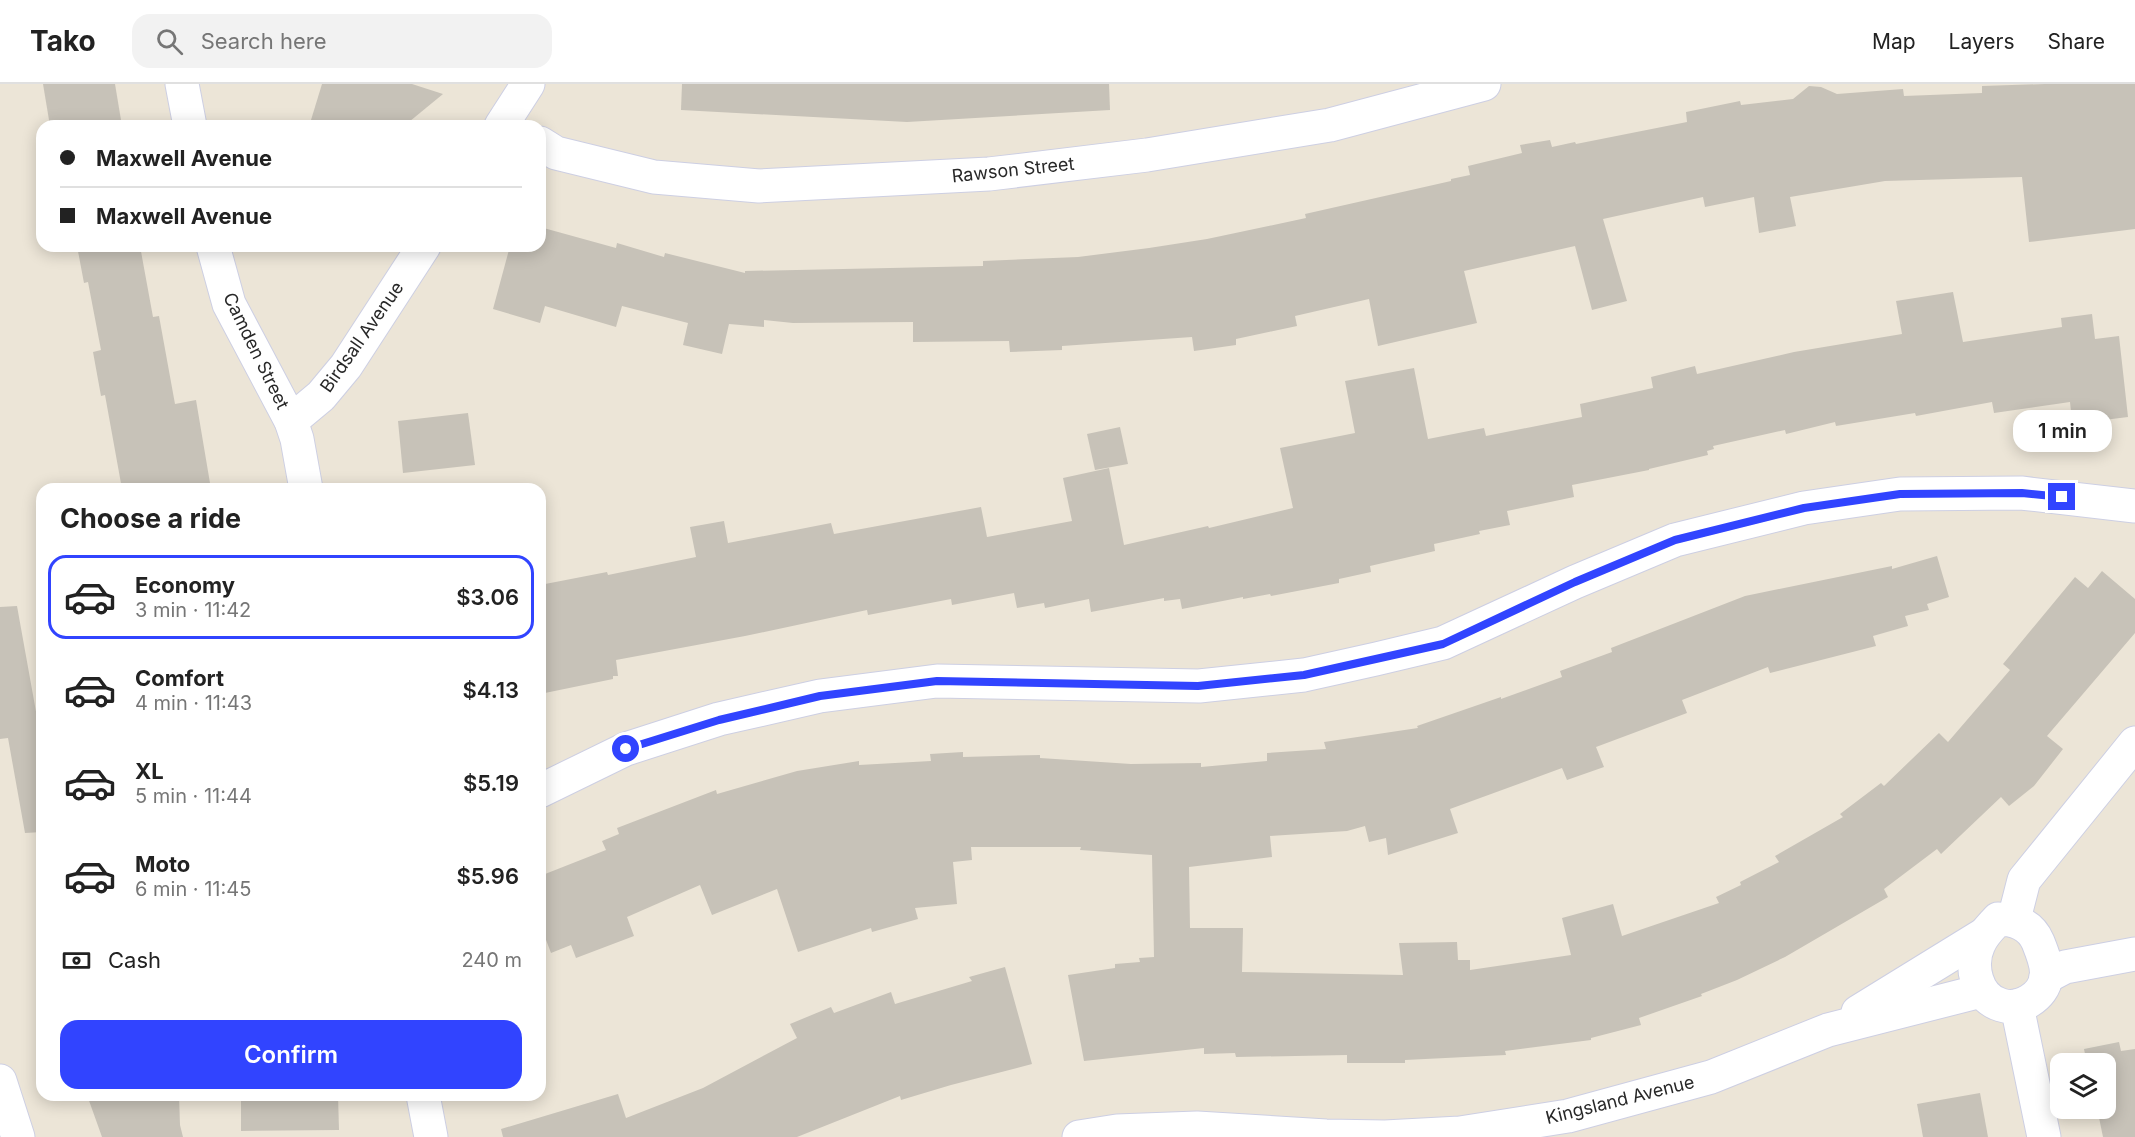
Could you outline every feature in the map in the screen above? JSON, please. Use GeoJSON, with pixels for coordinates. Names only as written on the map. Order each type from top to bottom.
{"type":"FeatureCollection","features":[{"type":"Feature","properties":{"kind":"street"},"geometry":{"type":"LineString","coordinates":[[182,84],[189,120]]}},
{"type":"Feature","properties":{"kind":"street"},"geometry":{"type":"LineString","coordinates":[[508,120],[528,84]]}},
{"type":"Feature","properties":{"kind":"street","name":"Rawson Street"},"geometry":{"type":"LineString","coordinates":[[546,147],[556,153],[654,177],[759,186],[989,174],[1147,155],[1330,125],[1484,84]]}},
{"type":"Feature","properties":{"kind":"street","name":"Camden Street"},"geometry":{"type":"LineString","coordinates":[[215,252],[229,304],[291,421]]}},
{"type":"Feature","properties":{"kind":"street","name":"Birdsall Avenue"},"geometry":{"type":"LineString","coordinates":[[291,421],[321,396],[346,366],[420,252]]}},
{"type":"Feature","properties":{"kind":"street"},"geometry":{"type":"LineString","coordinates":[[291,421],[297,439],[305,483]]}},
{"type":"Feature","properties":{"kind":"street"},"geometry":{"type":"LineString","coordinates":[[546,788],[626,749],[719,720],[820,696],[937,681],[1198,686],[1304,675],[1376,659],[1443,644],[1575,582],[1675,540],[1804,508],[1900,494],[2022,493],[2135,506]]}},
{"type":"Feature","properties":{"kind":"street"},"geometry":{"type":"LineString","coordinates":[[2014,919],[2024,880],[2135,743]]}},
{"type":"Feature","properties":{"kind":"street"},"geometry":{"type":"LineString","coordinates":[[1998,919],[2014,919],[2034,932],[2042,952],[2046,977],[2041,991],[2030,1001],[2017,1006],[2001,1006],[1987,998],[1981,991],[1974,969],[1977,946],[1983,935],[1998,919]]}},
{"type":"Feature","properties":{"kind":"street","name":"Kingsland Avenue"},"geometry":{"type":"LineString","coordinates":[[1828,1030],[1983,935]]}},
{"type":"Feature","properties":{"kind":"street"},"geometry":{"type":"LineString","coordinates":[[2046,977],[2066,967],[2135,954]]}},
{"type":"Feature","properties":{"kind":"street","name":"Kingsland Avenue"},"geometry":{"type":"LineString","coordinates":[[1079,1137],[1117,1131],[1197,1128],[1361,1137],[1460,1133],[1568,1116],[1711,1077],[1828,1030],[1981,991]]}},
{"type":"Feature","properties":{"kind":"street"},"geometry":{"type":"LineString","coordinates":[[2017,1006],[2044,1137]]}},
{"type":"Feature","properties":{"kind":"street"},"geometry":{"type":"LineString","coordinates":[[0,1081],[18,1137]]}},
{"type":"Feature","properties":{"kind":"street"},"geometry":{"type":"LineString","coordinates":[[424,1101],[431,1137]]}},
{"type":"Feature","properties":{"kind":"building"},"geometry":{"type":"Polygon","coordinates":[[[43,84],[115,84],[121,120],[49,120],[43,84]]]}},
{"type":"Feature","properties":{"kind":"building"},"geometry":{"type":"Polygon","coordinates":[[[322,84],[412,84],[443,94],[411,120],[311,120],[322,84]]]}},
{"type":"Feature","properties":{"kind":"building"},"geometry":{"type":"Polygon","coordinates":[[[682,84],[1109,84],[1110,110],[907,122],[681,110],[682,84]]]}},
{"type":"Feature","properties":{"kind":"building"},"geometry":{"type":"Polygon","coordinates":[[[2135,84],[2135,229],[2029,242],[2022,177],[1885,181],[1790,197],[1796,226],[1759,233],[1754,197],[1705,207],[1703,197],[1603,219],[1627,301],[1592,310],[1575,246],[1464,271],[1477,323],[1378,346],[1369,299],[1295,316],[1297,326],[1236,339],[1236,345],[1194,351],[1192,337],[1062,346],[1062,350],[1010,352],[1009,341],[913,342],[913,322],[793,323],[764,320],[764,327],[729,324],[722,354],[683,345],[688,323],[622,306],[616,327],[545,306],[540,323],[493,309],[508,252],[546,252],[546,229],[616,248],[617,243],[664,257],[665,253],[745,273],[745,271],[983,266],[983,261],[1078,257],[1207,239],[1306,218],[1305,214],[1470,175],[1468,166],[1522,153],[1520,145],[1550,140],[1552,147],[1575,142],[1576,144],[1687,122],[1686,112],[1740,101],[1741,105],[1793,99],[1809,86],[1821,87],[1837,94],[1903,89],[1904,96],[1982,93],[1982,86],[2135,84]]]}},
{"type":"Feature","properties":{"kind":"building"},"geometry":{"type":"Polygon","coordinates":[[[78,252],[141,252],[153,317],[159,316],[175,404],[196,400],[210,483],[121,483],[105,395],[101,396],[93,352],[101,350],[88,282],[84,283],[78,252]]]}},
{"type":"Feature","properties":{"kind":"building"},"geometry":{"type":"Polygon","coordinates":[[[1953,292],[1963,342],[2062,327],[2061,318],[2092,314],[2095,339],[2119,336],[2128,417],[2104,420],[2104,426],[2073,430],[2070,402],[1994,413],[1992,402],[1916,416],[1915,413],[1836,426],[1835,422],[1786,434],[1785,430],[1713,446],[1714,449],[1707,451],[1708,455],[1649,470],[1572,485],[1574,497],[1507,511],[1510,525],[1434,544],[1435,551],[1370,566],[1371,572],[1339,579],[1339,583],[1271,596],[1270,594],[1243,599],[1243,597],[1182,609],[1180,599],[1164,601],[1164,598],[1091,612],[1089,599],[1045,608],[1044,603],[1017,608],[1014,593],[952,605],[951,599],[868,615],[867,610],[616,660],[618,676],[613,676],[613,679],[546,693],[546,584],[607,572],[608,575],[696,557],[690,527],[724,521],[728,543],[831,523],[834,534],[981,507],[987,537],[1072,521],[1063,478],[1109,468],[1124,545],[1293,508],[1280,448],[1355,433],[1345,381],[1414,368],[1428,439],[1484,428],[1486,436],[1582,417],[1580,404],[1653,388],[1651,377],[1695,366],[1697,374],[1794,352],[1902,334],[1896,301],[1953,292]]]}},
{"type":"Feature","properties":{"kind":"building"},"geometry":{"type":"Polygon","coordinates":[[[468,413],[475,465],[403,473],[398,421],[468,413]]]}},
{"type":"Feature","properties":{"kind":"building"},"geometry":{"type":"Polygon","coordinates":[[[1120,427],[1128,464],[1095,470],[1087,434],[1120,427]]]}},
{"type":"Feature","properties":{"kind":"building"},"geometry":{"type":"Polygon","coordinates":[[[1937,556],[1949,597],[1927,604],[1929,610],[1905,616],[1908,626],[1873,636],[1876,646],[1770,673],[1768,667],[1682,700],[1687,713],[1596,747],[1604,767],[1567,780],[1562,768],[1450,809],[1458,833],[1388,855],[1386,838],[1369,842],[1365,826],[1347,831],[1270,836],[1272,857],[1189,867],[1190,928],[1243,928],[1242,972],[1403,975],[1399,943],[1457,942],[1458,960],[1470,960],[1470,970],[1571,955],[1562,918],[1613,904],[1622,936],[1719,903],[1716,897],[1779,862],[1775,856],[1843,817],[1840,814],[1881,783],[1884,786],[1939,733],[1948,742],[2010,670],[2003,664],[2075,577],[2088,588],[2102,571],[2135,599],[2135,633],[2047,736],[2063,749],[2034,786],[2009,806],[2001,797],[1941,854],[1937,849],[1884,889],[1888,897],[1785,957],[1701,994],[1702,996],[1639,1018],[1641,1025],[1591,1038],[1591,1040],[1505,1051],[1506,1055],[1405,1060],[1405,1063],[1347,1063],[1347,1055],[1236,1057],[1235,1053],[1204,1054],[1204,1048],[1084,1061],[1068,975],[1115,968],[1115,964],[1140,962],[1139,958],[1154,957],[1152,855],[1080,850],[1081,847],[971,847],[972,860],[953,862],[957,904],[915,908],[918,919],[872,932],[871,928],[798,952],[777,889],[712,915],[700,885],[627,917],[634,936],[576,958],[571,945],[551,953],[546,940],[546,874],[606,850],[602,841],[619,834],[617,828],[716,790],[717,794],[797,771],[859,761],[859,765],[931,761],[930,754],[963,752],[963,757],[1040,755],[1040,758],[1131,764],[1201,763],[1201,767],[1267,761],[1267,753],[1326,749],[1324,742],[1418,728],[1417,726],[1562,677],[1560,671],[1612,652],[1611,648],[1745,596],[1892,566],[1892,569],[1937,556]]]}},
{"type":"Feature","properties":{"kind":"building"},"geometry":{"type":"Polygon","coordinates":[[[17,606],[36,712],[36,832],[25,833],[8,738],[0,739],[0,607],[17,606]]]}},
{"type":"Feature","properties":{"kind":"building"},"geometry":{"type":"Polygon","coordinates":[[[1005,967],[1032,1064],[901,1100],[900,1096],[797,1137],[503,1137],[501,1129],[618,1094],[626,1118],[703,1088],[797,1038],[790,1024],[831,1007],[834,1013],[891,992],[895,1004],[972,981],[969,977],[1005,967]]]}},
{"type":"Feature","properties":{"kind":"building"},"geometry":{"type":"Polygon","coordinates":[[[2119,1042],[2121,1051],[2135,1049],[2135,1137],[2103,1137],[2099,1119],[2116,1119],[2116,1053],[2085,1053],[2084,1049],[2119,1042]]]}},
{"type":"Feature","properties":{"kind":"building"},"geometry":{"type":"Polygon","coordinates":[[[1980,1093],[1988,1137],[1923,1137],[1917,1104],[1980,1093]]]}},
{"type":"Feature","properties":{"kind":"building"},"geometry":{"type":"Polygon","coordinates":[[[89,1101],[179,1101],[183,1137],[102,1137],[89,1101]]]}},
{"type":"Feature","properties":{"kind":"building"},"geometry":{"type":"Polygon","coordinates":[[[241,1101],[338,1101],[339,1130],[241,1131],[241,1101]]]}},
{"type":"Feature","properties":{"kind":"route"},"geometry":{"type":"LineString","coordinates":[[626,749],[719,720],[820,696],[937,681],[1198,686],[1304,675],[1443,644],[1575,582],[1675,540],[1804,508],[1900,494],[2022,493],[2062,497]]}}]}
